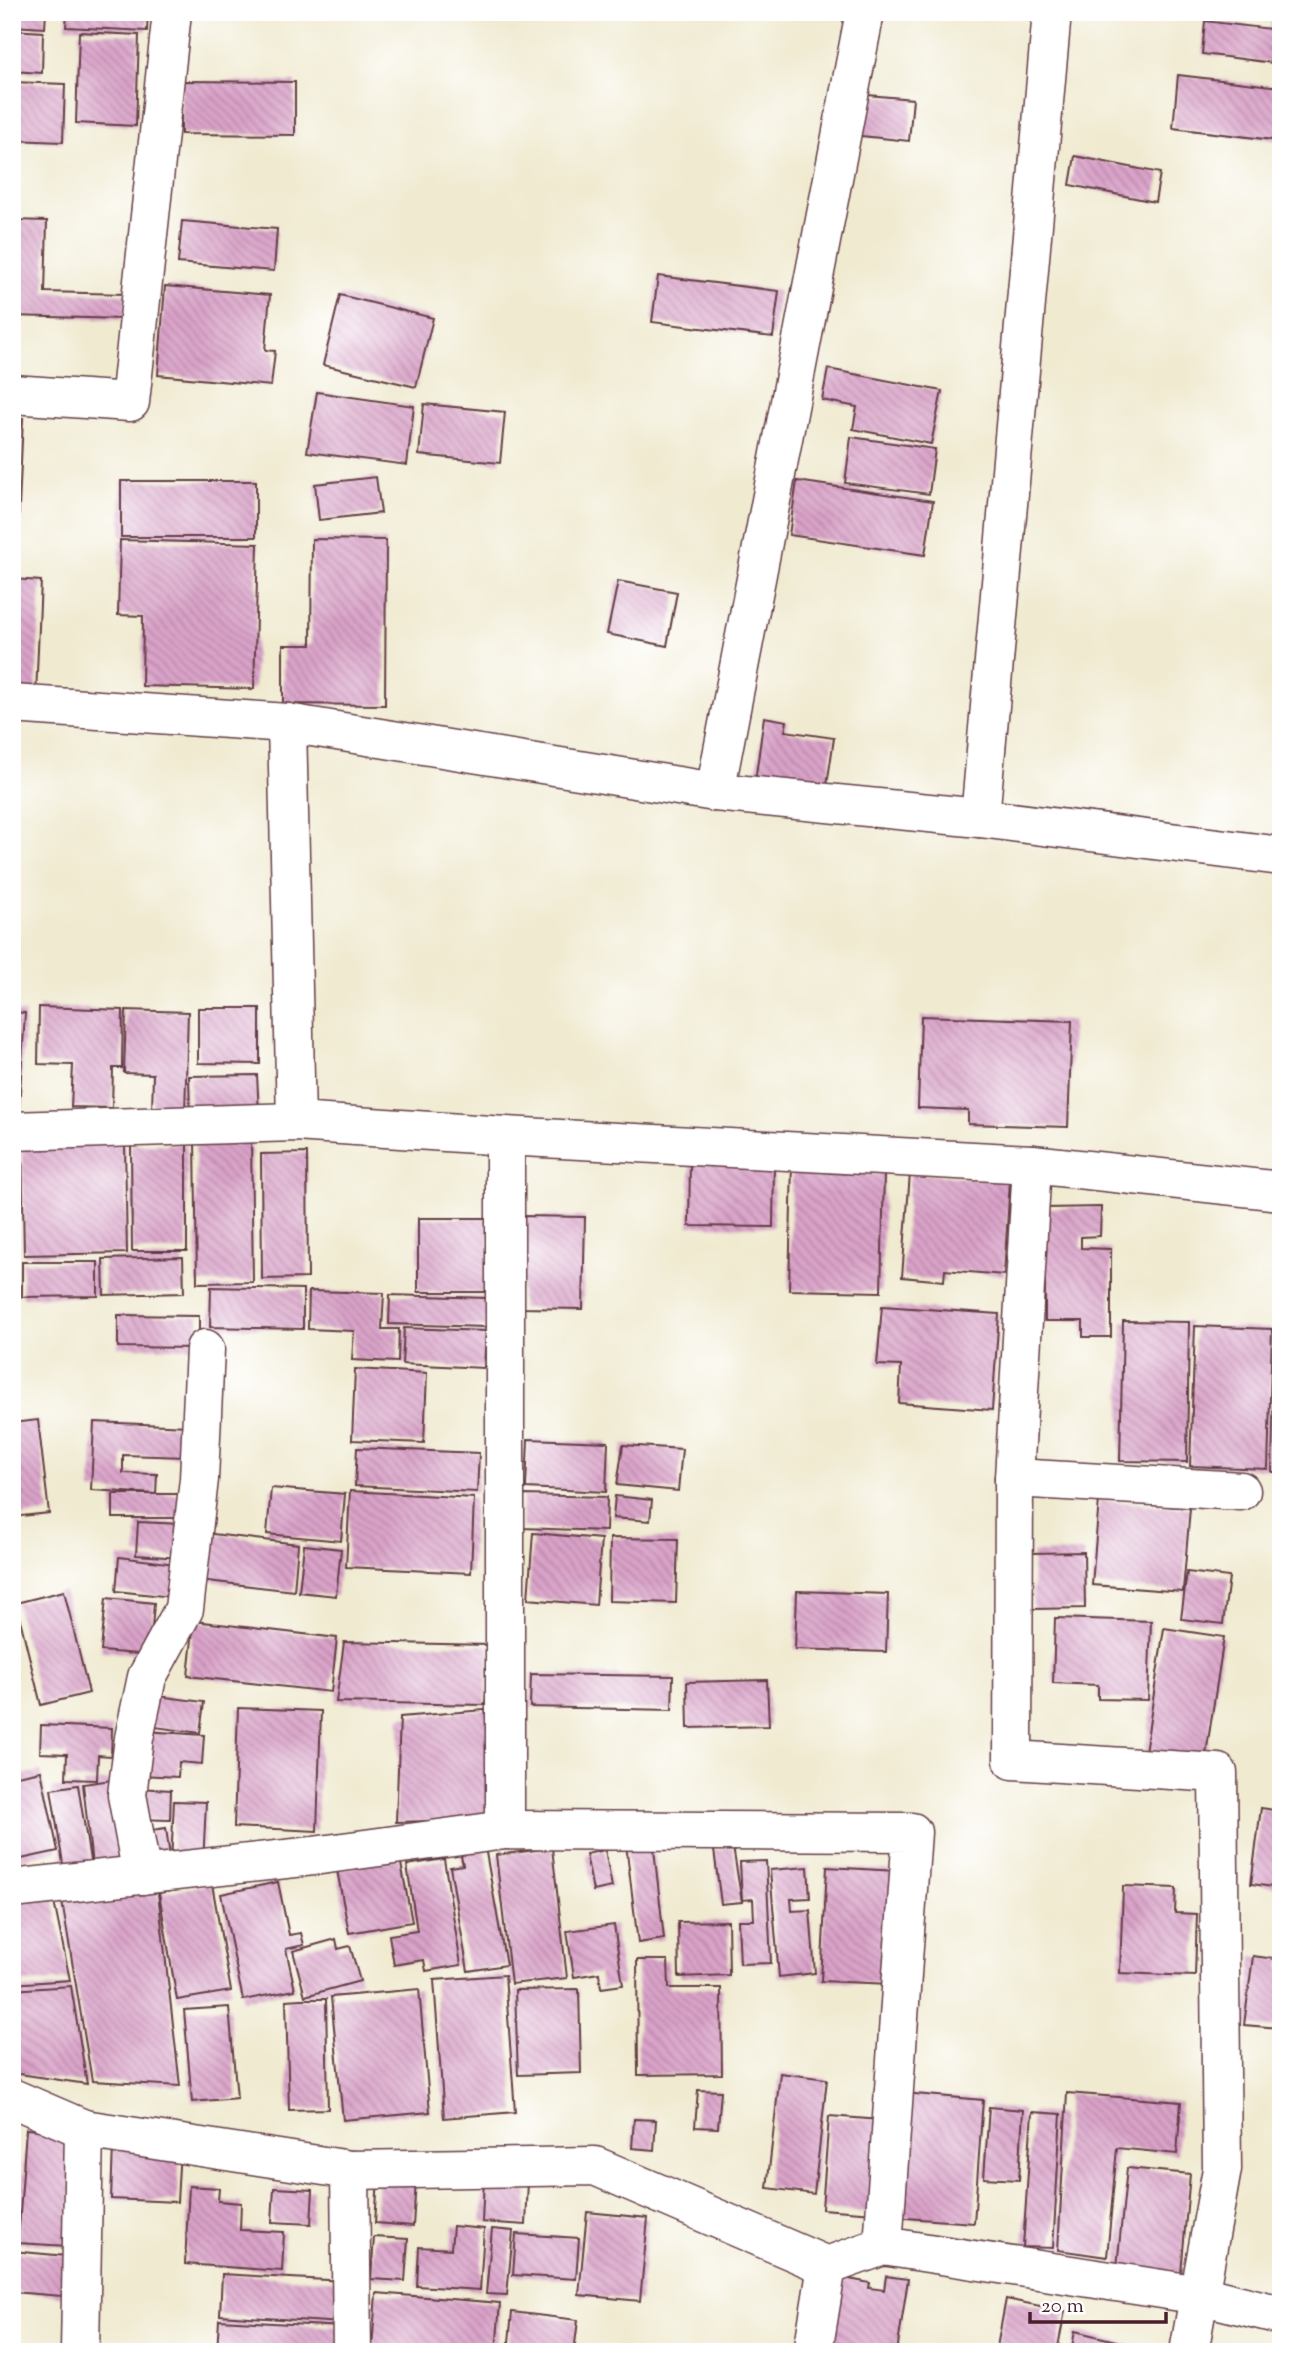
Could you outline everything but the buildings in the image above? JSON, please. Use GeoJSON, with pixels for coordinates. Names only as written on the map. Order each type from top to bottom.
{"type":"FeatureCollection","features":[{"type":"Feature","properties":{"kind":"street"},"geometry":{"type":"LineString","coordinates":[[12,394],[130,402],[172,12]]}},
{"type":"Feature","properties":{"kind":"street"},"geometry":{"type":"LineString","coordinates":[[715,792],[865,12]]}},
{"type":"Feature","properties":{"kind":"street"},"geometry":{"type":"LineString","coordinates":[[979,818],[1052,12]]}},
{"type":"Feature","properties":{"kind":"street"},"geometry":{"type":"LineString","coordinates":[[12,704],[287,723],[715,792],[979,818],[1281,856]]}},
{"type":"Feature","properties":{"kind":"street"},"geometry":{"type":"LineString","coordinates":[[287,723],[296,1122]]}},
{"type":"Feature","properties":{"kind":"street"},"geometry":{"type":"LineString","coordinates":[[12,1130],[296,1122],[1032,1164],[1281,1191]]}},
{"type":"Feature","properties":{"kind":"street"},"geometry":{"type":"LineString","coordinates":[[505,1136],[505,1830]]}},
{"type":"Feature","properties":{"kind":"street"},"geometry":{"type":"LineString","coordinates":[[1032,1164],[1014,1478],[1013,1760],[1217,1773],[1222,2169],[1189,2352]]}},
{"type":"Feature","properties":{"kind":"street"},"geometry":{"type":"LineString","coordinates":[[142,1875],[127,1796],[134,1738],[147,1677],[184,1609],[200,1479],[205,1349]]}},
{"type":"Feature","properties":{"kind":"street"},"geometry":{"type":"LineString","coordinates":[[1014,1478],[1241,1490]]}},
{"type":"Feature","properties":{"kind":"street"},"geometry":{"type":"LineString","coordinates":[[12,1889],[313,1856],[505,1830],[912,1832],[883,2246]]}},
{"type":"Feature","properties":{"kind":"street"},"geometry":{"type":"LineString","coordinates":[[12,2098],[84,2129],[350,2170],[595,2166],[827,2266],[883,2246],[1200,2295],[1281,2315]]}},
{"type":"Feature","properties":{"kind":"street"},"geometry":{"type":"LineString","coordinates":[[79,2352],[84,2129]]}},
{"type":"Feature","properties":{"kind":"street"},"geometry":{"type":"LineString","coordinates":[[350,2170],[352,2352]]}},
{"type":"Feature","properties":{"kind":"street"},"geometry":{"type":"LineString","coordinates":[[813,2352],[827,2266]]}}]}
